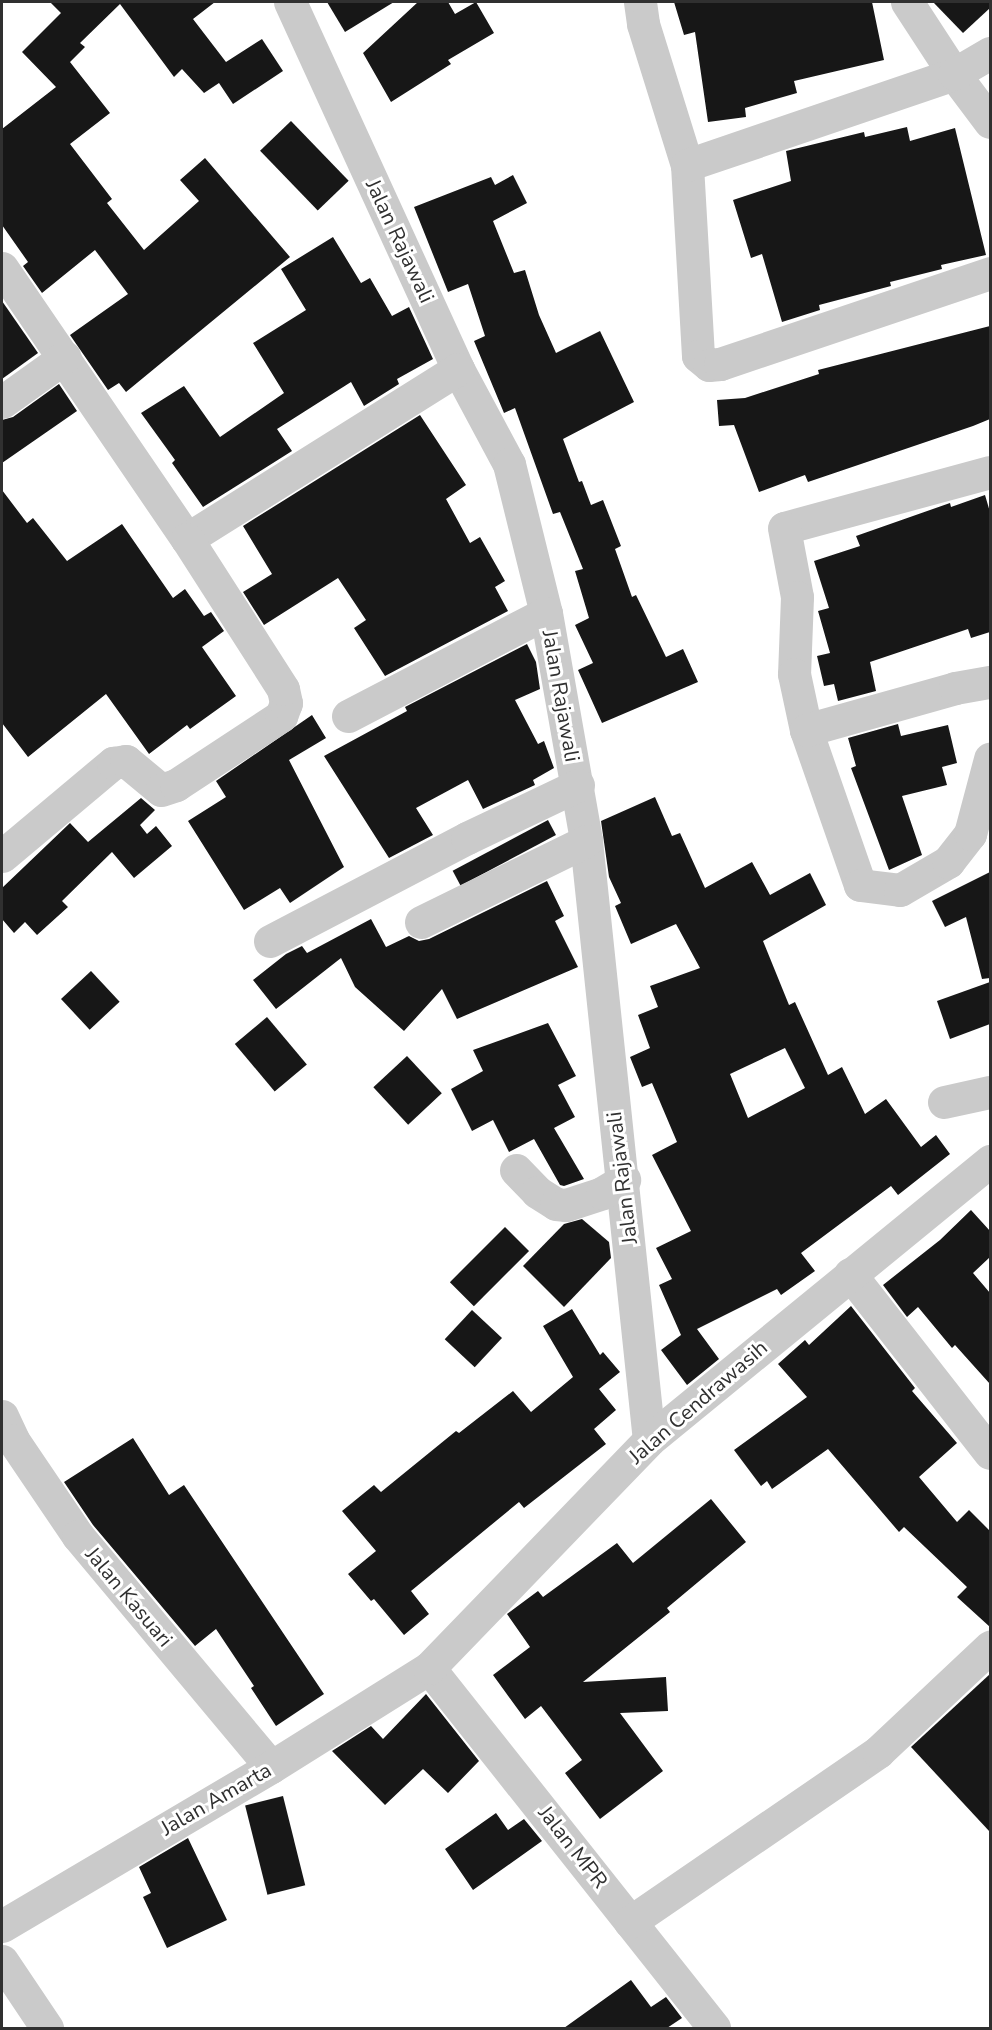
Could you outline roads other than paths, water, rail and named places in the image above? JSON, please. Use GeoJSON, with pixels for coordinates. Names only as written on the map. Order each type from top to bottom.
{"type":"FeatureCollection","features":[{"type":"Feature","properties":{"kind":"street","name":"Jalan Rajawali"},"geometry":{"type":"LineString","coordinates":[[290,2],[458,369],[508,464],[546,613],[586,841],[614,1113],[624,1180],[649,1440]]}},
{"type":"Feature","properties":{"kind":"street"},"geometry":{"type":"LineString","coordinates":[[640,2],[643,24],[687,165],[698,356],[709,365],[720,364],[990,273]]}},
{"type":"Feature","properties":{"kind":"street"},"geometry":{"type":"LineString","coordinates":[[907,2],[954,74],[990,122]]}},
{"type":"Feature","properties":{"kind":"street"},"geometry":{"type":"LineString","coordinates":[[687,165],[954,74],[990,53]]}},
{"type":"Feature","properties":{"kind":"street"},"geometry":{"type":"LineString","coordinates":[[2,268],[187,539],[283,689],[286,703],[280,716],[176,785],[161,790],[126,761],[113,763],[2,856]]}},
{"type":"Feature","properties":{"kind":"street"},"geometry":{"type":"LineString","coordinates":[[2,402],[64,357]]}},
{"type":"Feature","properties":{"kind":"street"},"geometry":{"type":"LineString","coordinates":[[187,539],[458,369]]}},
{"type":"Feature","properties":{"kind":"street"},"geometry":{"type":"LineString","coordinates":[[990,472],[784,528],[797,597],[794,674],[806,730],[860,885],[900,890],[948,862],[961,849],[970,834],[990,759]]}},
{"type":"Feature","properties":{"kind":"street"},"geometry":{"type":"LineString","coordinates":[[348,716],[546,613]]}},
{"type":"Feature","properties":{"kind":"street"},"geometry":{"type":"LineString","coordinates":[[806,730],[955,688],[990,682]]}},
{"type":"Feature","properties":{"kind":"street"},"geometry":{"type":"LineString","coordinates":[[270,941],[467,838],[578,785]]}},
{"type":"Feature","properties":{"kind":"street"},"geometry":{"type":"LineString","coordinates":[[421,922],[586,841]]}},
{"type":"Feature","properties":{"kind":"street"},"geometry":{"type":"LineString","coordinates":[[944,1102],[990,1092]]}},
{"type":"Feature","properties":{"kind":"street","name":"Jalan Cendrawasih"},"geometry":{"type":"LineString","coordinates":[[429,1668],[649,1440],[990,1161]]}},
{"type":"Feature","properties":{"kind":"street"},"geometry":{"type":"LineString","coordinates":[[516,1170],[544,1197],[556,1204],[566,1205],[602,1193],[624,1180]]}},
{"type":"Feature","properties":{"kind":"street"},"geometry":{"type":"LineString","coordinates":[[850,1274],[990,1453]]}},
{"type":"Feature","properties":{"kind":"street","name":"Jalan Kasuari"},"geometry":{"type":"LineString","coordinates":[[2,1416],[14,1440],[78,1536],[271,1767]]}},
{"type":"Feature","properties":{"kind":"street"},"geometry":{"type":"LineString","coordinates":[[630,1922],[878,1752],[990,1647]]}},
{"type":"Feature","properties":{"kind":"street","name":"Jalan Amarta"},"geometry":{"type":"LineString","coordinates":[[14,1918],[271,1767],[429,1668]]}},
{"type":"Feature","properties":{"kind":"street","name":"Jalan MPR"},"geometry":{"type":"LineString","coordinates":[[429,1668],[714,2028]]}},
{"type":"Feature","properties":{"kind":"street"},"geometry":{"type":"LineString","coordinates":[[2,1961],[47,2028]]}}]}
